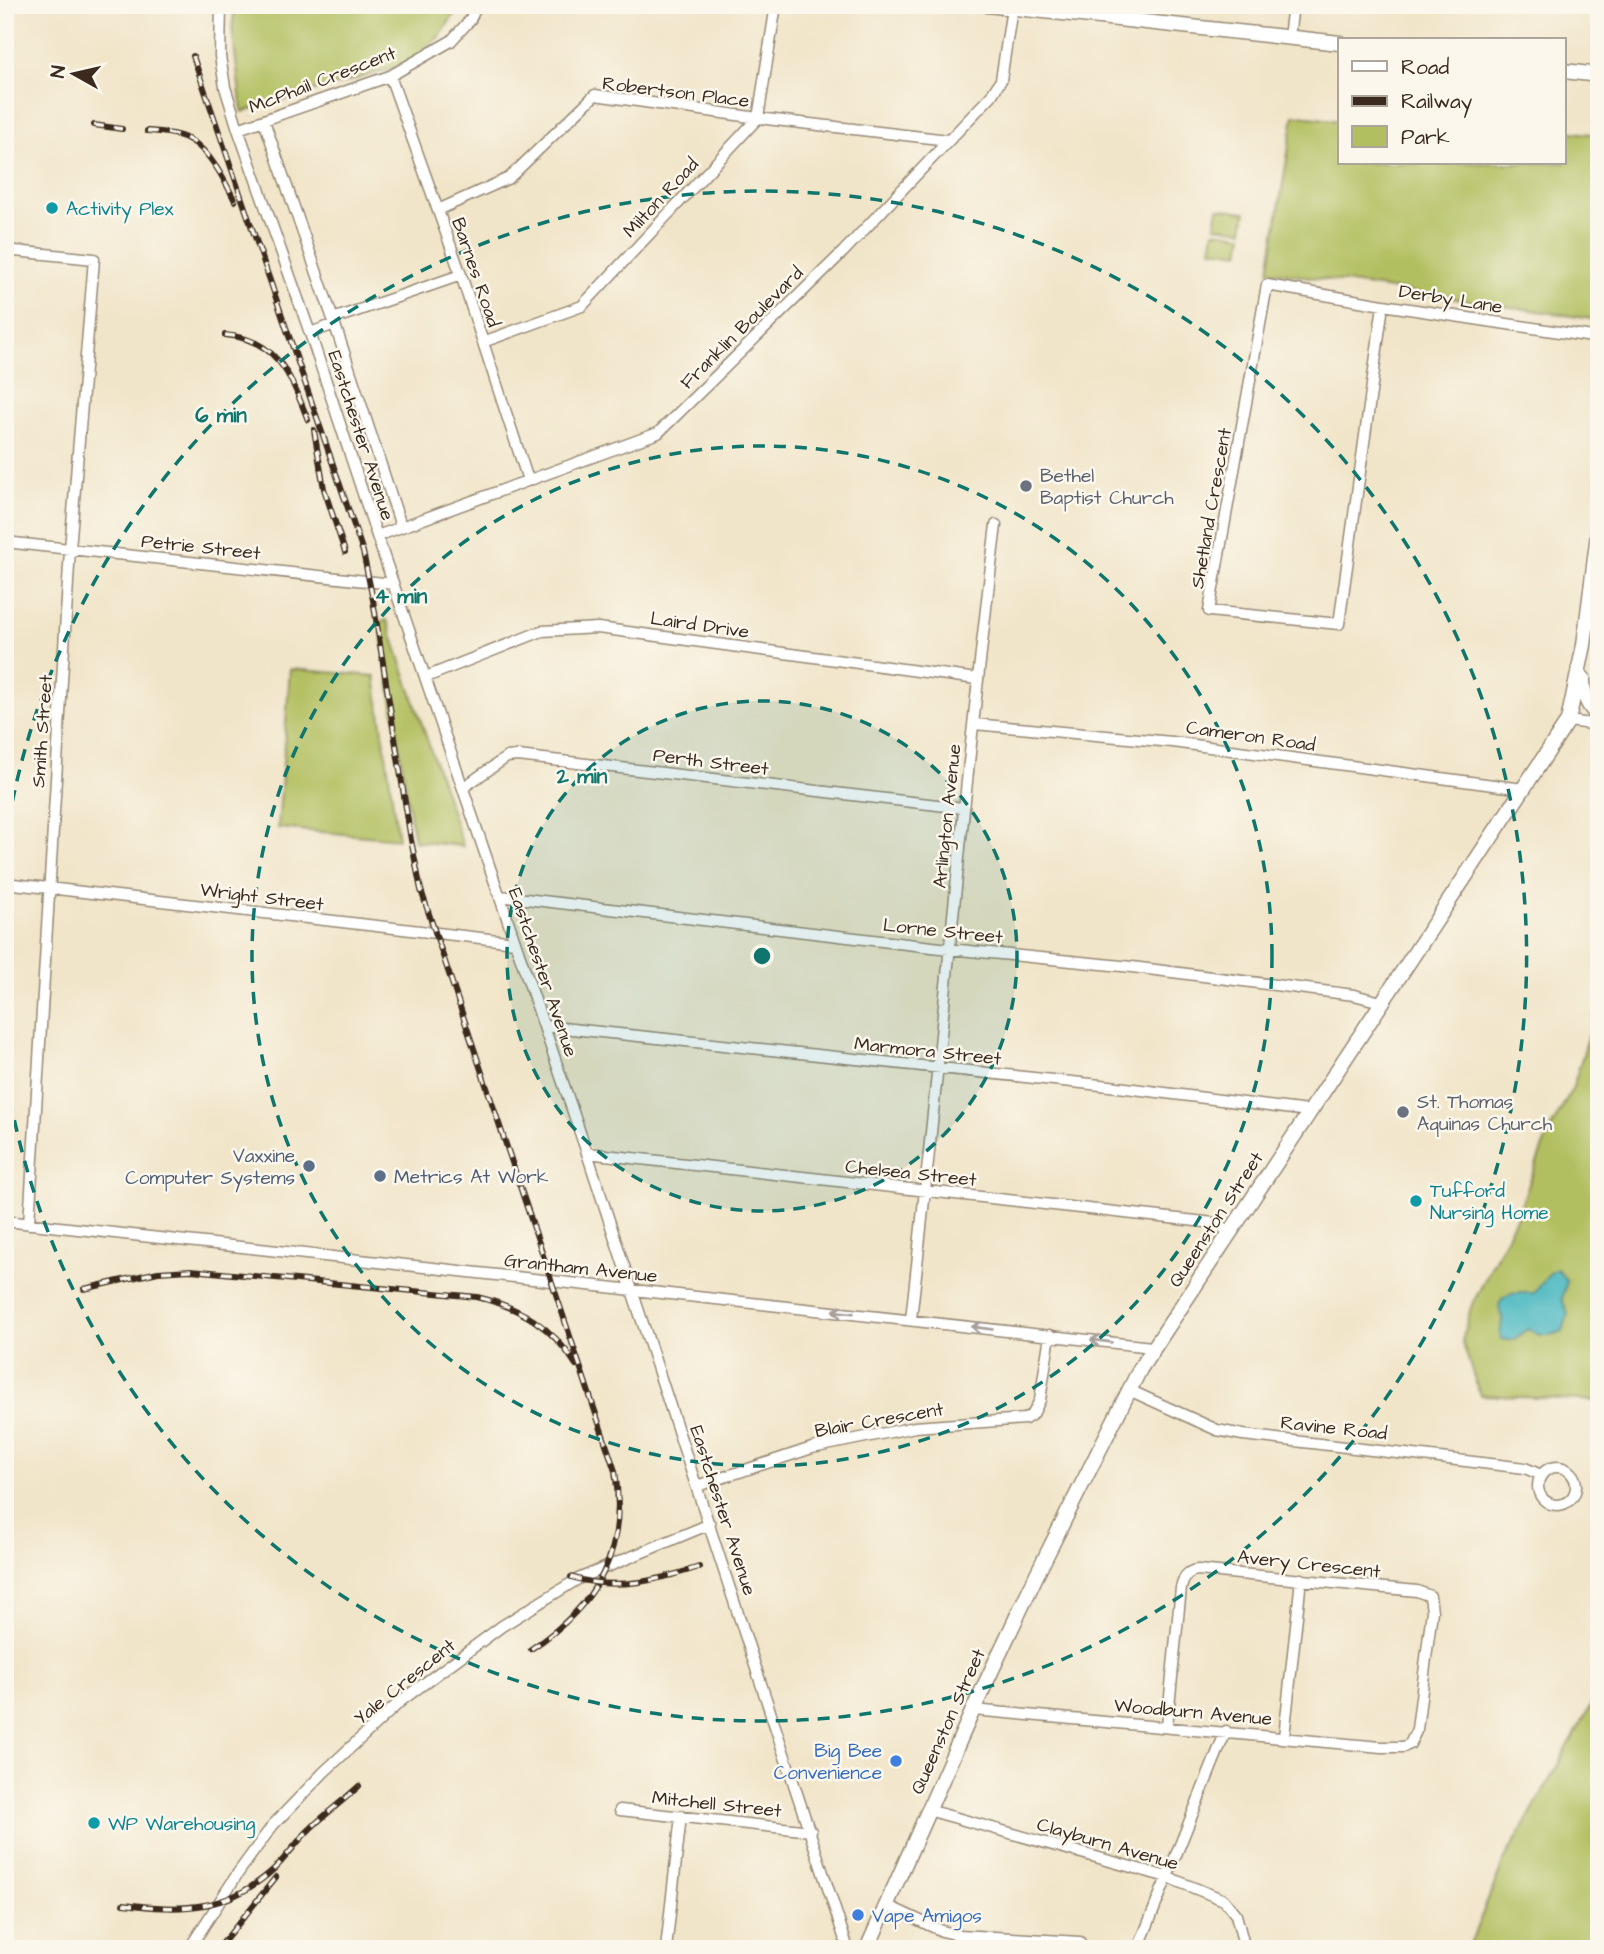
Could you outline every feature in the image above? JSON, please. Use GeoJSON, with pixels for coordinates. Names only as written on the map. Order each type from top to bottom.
{"type":"FeatureCollection","features":[{"type":"Feature","properties":{"kind":"main road"},"geometry":{"type":"LineString","coordinates":[[987,5],[1338,43]]}},
{"type":"Feature","properties":{"kind":"main road"},"geometry":{"type":"LineString","coordinates":[[1566,71],[1599,75]]}},
{"type":"Feature","properties":{"kind":"main road","name":"Queenston Street"},"geometry":{"type":"LineString","coordinates":[[867,1949],[973,1710],[1152,1348],[1568,721],[1584,645],[1599,526]]}},
{"type":"Feature","properties":{"kind":"main road"},"geometry":{"type":"LineString","coordinates":[[1584,645],[1583,687],[1588,703],[1599,715]]}},
{"type":"Feature","properties":{"kind":"street"},"geometry":{"type":"LineString","coordinates":[[5,16],[11,5]]}},
{"type":"Feature","properties":{"kind":"street","name":"Eastchester Avenue"},"geometry":{"type":"LineString","coordinates":[[221,5],[220,56],[225,88],[238,129],[310,333],[633,1290],[848,1949]]}},
{"type":"Feature","properties":{"kind":"street","name":"McPhail Crescent"},"geometry":{"type":"LineString","coordinates":[[238,129],[390,76],[451,41],[470,20],[477,5]]}},
{"type":"Feature","properties":{"kind":"street"},"geometry":{"type":"LineString","coordinates":[[758,118],[776,5]]}},
{"type":"Feature","properties":{"kind":"street"},"geometry":{"type":"LineString","coordinates":[[1289,37],[1293,5]]}},
{"type":"Feature","properties":{"kind":"street","name":"Franklin Boulevard"},"geometry":{"type":"LineString","coordinates":[[377,536],[658,433],[842,252],[991,96],[1001,80],[1012,8]]}},
{"type":"Feature","properties":{"kind":"street","name":"Barnes Road"},"geometry":{"type":"LineString","coordinates":[[390,76],[461,275],[528,480]]}},
{"type":"Feature","properties":{"kind":"street","name":"Robertson Place"},"geometry":{"type":"LineString","coordinates":[[438,210],[509,178],[596,95],[758,118],[948,140]]}},
{"type":"Feature","properties":{"kind":"street","name":"Milton Road"},"geometry":{"type":"LineString","coordinates":[[483,342],[582,306],[758,118]]}},
{"type":"Feature","properties":{"kind":"street","name":"Eastchester Avenue"},"geometry":{"type":"LineString","coordinates":[[264,121],[401,526]]}},
{"type":"Feature","properties":{"kind":"street","name":"Smith Street"},"geometry":{"type":"LineString","coordinates":[[5,250],[94,259],[70,549],[29,1224]]}},
{"type":"Feature","properties":{"kind":"street"},"geometry":{"type":"LineString","coordinates":[[310,333],[461,275]]}},
{"type":"Feature","properties":{"kind":"street","name":"Shetland Crescent"},"geometry":{"type":"LineString","coordinates":[[1298,290],[1267,285],[1209,611],[1339,624],[1383,306]]}},
{"type":"Feature","properties":{"kind":"street","name":"Derby Lane"},"geometry":{"type":"LineString","coordinates":[[1298,290],[1383,306],[1599,338]]}},
{"type":"Feature","properties":{"kind":"street","name":"Arlington Avenue"},"geometry":{"type":"LineString","coordinates":[[911,1319],[939,1069],[977,679],[996,525]]}},
{"type":"Feature","properties":{"kind":"street","name":"Petrie Street"},"geometry":{"type":"LineString","coordinates":[[5,542],[393,584]]}},
{"type":"Feature","properties":{"kind":"street","name":"Laird Drive"},"geometry":{"type":"LineString","coordinates":[[426,677],[542,631],[598,628],[977,679]]}},
{"type":"Feature","properties":{"kind":"street"},"geometry":{"type":"LineString","coordinates":[[1568,721],[1599,725]]}},
{"type":"Feature","properties":{"kind":"street","name":"Cameron Road"},"geometry":{"type":"LineString","coordinates":[[974,724],[1172,742],[1523,789]]}},
{"type":"Feature","properties":{"kind":"street","name":"Perth Street"},"geometry":{"type":"LineString","coordinates":[[464,787],[507,757],[518,756],[964,808]]}},
{"type":"Feature","properties":{"kind":"street","name":"Wright Street"},"geometry":{"type":"LineString","coordinates":[[5,883],[515,942]]}},
{"type":"Feature","properties":{"kind":"street","name":"Lorne Street"},"geometry":{"type":"LineString","coordinates":[[500,896],[949,949],[1132,967],[1354,995],[1381,1002]]}},
{"type":"Feature","properties":{"kind":"street","name":"Marmora Street"},"geometry":{"type":"LineString","coordinates":[[544,1026],[1308,1111]]}},
{"type":"Feature","properties":{"kind":"street","name":"Chelsea Street"},"geometry":{"type":"LineString","coordinates":[[587,1153],[1214,1223],[1230,1231]]}},
{"type":"Feature","properties":{"kind":"street","name":"Grantham Avenue"},"geometry":{"type":"LineString","coordinates":[[5,1221],[911,1319],[1152,1348]]}},
{"type":"Feature","properties":{"kind":"street","name":"Blair Crescent"},"geometry":{"type":"LineString","coordinates":[[697,1486],[812,1448],[915,1427],[1024,1419],[1033,1414],[1040,1400],[1050,1335]]}},
{"type":"Feature","properties":{"kind":"street","name":"Ravine Road"},"geometry":{"type":"LineString","coordinates":[[1129,1390],[1217,1430],[1525,1468],[1541,1475]]}},
{"type":"Feature","properties":{"kind":"street","name":"Yale Crescent"},"geometry":{"type":"LineString","coordinates":[[189,1949],[273,1825],[324,1772],[402,1700],[502,1626],[578,1579],[710,1524]]}},
{"type":"Feature","properties":{"kind":"street","name":"Avery Crescent"},"geometry":{"type":"LineString","coordinates":[[1167,1726],[1181,1588],[1186,1575],[1198,1570],[1422,1591],[1430,1596],[1432,1611],[1417,1729],[1410,1744]]}},
{"type":"Feature","properties":{"kind":"street"},"geometry":{"type":"LineString","coordinates":[[1284,1737],[1301,1579]]}},
{"type":"Feature","properties":{"kind":"street","name":"Woodburn Avenue"},"geometry":{"type":"LineString","coordinates":[[973,1710],[1381,1747],[1403,1747],[1410,1744]]}},
{"type":"Feature","properties":{"kind":"street"},"geometry":{"type":"LineString","coordinates":[[1138,1949],[1226,1731]]}},
{"type":"Feature","properties":{"kind":"street","name":"Mitchell Street"},"geometry":{"type":"LineString","coordinates":[[620,1810],[811,1831]]}},
{"type":"Feature","properties":{"kind":"street","name":"Clayburn Avenue"},"geometry":{"type":"LineString","coordinates":[[928,1810],[1167,1877],[1224,1900],[1236,1915],[1245,1949]]}},
{"type":"Feature","properties":{"kind":"street"},"geometry":{"type":"LineString","coordinates":[[666,1949],[681,1816]]}},
{"type":"Feature","properties":{"kind":"street"},"geometry":{"type":"LineString","coordinates":[[886,1905],[942,1931],[959,1935],[1080,1942]]}},
{"type":"Feature","properties":{"kind":"green space"},"geometry":{"type":"Polygon","coordinates":[[[235,5],[460,5],[440,36],[408,64],[242,112],[232,28],[235,5]]]}},
{"type":"Feature","properties":{"kind":"green space"},"geometry":{"type":"Polygon","coordinates":[[[1294,115],[1338,121],[1338,164],[1566,164],[1566,131],[1599,135],[1599,320],[1269,271],[1294,115]]]}},
{"type":"Feature","properties":{"kind":"green space"},"geometry":{"type":"Polygon","coordinates":[[[1218,208],[1246,212],[1243,230],[1215,226],[1218,208]]]}},
{"type":"Feature","properties":{"kind":"green space"},"geometry":{"type":"Polygon","coordinates":[[[1214,231],[1243,235],[1240,253],[1211,249],[1214,231]]]}},
{"type":"Feature","properties":{"kind":"green space"},"geometry":{"type":"Polygon","coordinates":[[[387,620],[463,846],[414,841],[380,622],[387,620]]]}},
{"type":"Feature","properties":{"kind":"green space"},"geometry":{"type":"Polygon","coordinates":[[[290,669],[375,676],[398,839],[278,828],[290,669]]]}},
{"type":"Feature","properties":{"kind":"green space"},"geometry":{"type":"Polygon","coordinates":[[[1599,1002],[1599,1401],[1480,1395],[1462,1341],[1471,1307],[1516,1218],[1548,1134],[1573,1087],[1599,1002]]]}},
{"type":"Feature","properties":{"kind":"green space"},"geometry":{"type":"Polygon","coordinates":[[[1599,1691],[1599,1949],[1468,1949],[1503,1863],[1599,1691]]]}},
{"type":"Feature","properties":{"kind":"water"},"geometry":{"type":"Polygon","coordinates":[[[1557,1269],[1567,1281],[1562,1299],[1568,1314],[1563,1331],[1545,1335],[1529,1329],[1514,1339],[1501,1339],[1501,1301],[1508,1295],[1534,1293],[1550,1273],[1557,1269]]]}},
{"type":"Feature","properties":{"kind":"railway"},"geometry":{"type":"LineString","coordinates":[[193,56],[363,552],[421,890],[615,1471],[617,1527],[603,1574],[574,1614],[531,1649]]}},
{"type":"Feature","properties":{"kind":"railway"},"geometry":{"type":"LineString","coordinates":[[94,125],[122,129]]}},
{"type":"Feature","properties":{"kind":"railway"},"geometry":{"type":"LineString","coordinates":[[147,131],[180,136],[197,145],[216,167],[235,201]]}},
{"type":"Feature","properties":{"kind":"railway"},"geometry":{"type":"LineString","coordinates":[[225,335],[243,338],[270,352],[288,375],[308,420]]}},
{"type":"Feature","properties":{"kind":"railway"},"geometry":{"type":"LineString","coordinates":[[314,430],[324,489],[345,552]]}},
{"type":"Feature","properties":{"kind":"railway"},"geometry":{"type":"LineString","coordinates":[[84,1289],[158,1272],[191,1270],[477,1297],[507,1306],[534,1320],[557,1340],[576,1365]]}},
{"type":"Feature","properties":{"kind":"railway"},"geometry":{"type":"LineString","coordinates":[[571,1577],[619,1584],[651,1580],[699,1567]]}},
{"type":"Feature","properties":{"kind":"railway"},"geometry":{"type":"LineString","coordinates":[[123,1904],[184,1907],[221,1901],[239,1894],[274,1869],[310,1829],[359,1786]]}},
{"type":"Feature","properties":{"kind":"railway"},"geometry":{"type":"LineString","coordinates":[[218,1949],[276,1877]]}},
{"type":"Feature","properties":{"kind":"place","name":"Activity Plex"},"geometry":{"type":"Point","coordinates":[52,208]}},
{"type":"Feature","properties":{"kind":"place","name":"Bethel Baptist Church"},"geometry":{"type":"Point","coordinates":[1026,486]}},
{"type":"Feature","properties":{"kind":"place","name":"St. Thomas Aquinas Church"},"geometry":{"type":"Point","coordinates":[1403,1112]}},
{"type":"Feature","properties":{"kind":"place","name":"Vaxxine Computer Systems"},"geometry":{"type":"Point","coordinates":[309,1166]}},
{"type":"Feature","properties":{"kind":"place","name":"Metrics At Work"},"geometry":{"type":"Point","coordinates":[380,1176]}},
{"type":"Feature","properties":{"kind":"place","name":"Tufford Nursing Home"},"geometry":{"type":"Point","coordinates":[1416,1201]}},
{"type":"Feature","properties":{"kind":"place","name":"Big Bee Convenience"},"geometry":{"type":"Point","coordinates":[896,1761]}},
{"type":"Feature","properties":{"kind":"place","name":"WP Warehousing"},"geometry":{"type":"Point","coordinates":[94,1823]}},
{"type":"Feature","properties":{"kind":"place","name":"Vape Amigos"},"geometry":{"type":"Point","coordinates":[858,1915]}}]}
